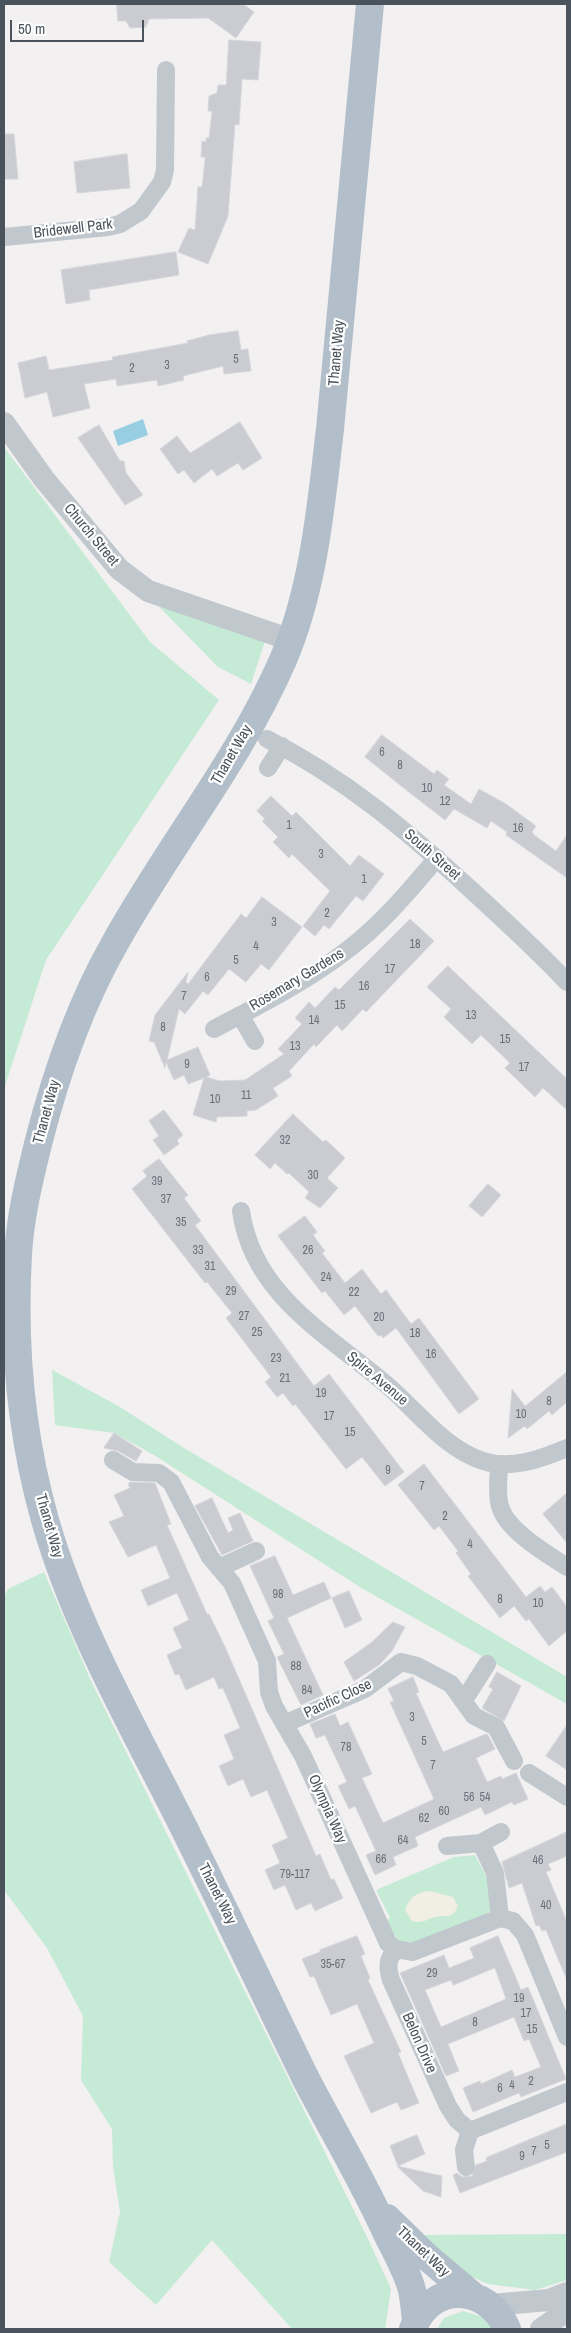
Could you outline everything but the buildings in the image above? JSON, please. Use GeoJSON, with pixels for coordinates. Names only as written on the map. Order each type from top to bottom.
{"type":"FeatureCollection","features":[{"type":"Feature","properties":{"kind":"main road","name":"Thanet Way"},"geometry":{"type":"LineString","coordinates":[[370,4],[322,492],[310,566],[291,640],[279,670],[254,717],[200,809],[115,942],[74,1026],[46,1115],[23,1205],[18,1254],[17,1305],[22,1403],[44,1517],[80,1615],[306,2078],[375,2207],[407,2277],[412,2292],[415,2325]]}},
{"type":"Feature","properties":{"kind":"main road","name":"Thanet Way"},"geometry":{"type":"LineString","coordinates":[[375,2207],[427,2257],[501,2317],[507,2329]]}},
{"type":"Feature","properties":{"kind":"main road","name":"Thanet Way"},"geometry":{"type":"LineString","coordinates":[[415,2325],[426,2307],[440,2298],[456,2294],[482,2300]]}},
{"type":"Feature","properties":{"kind":"street","name":"Bridewell Park"},"geometry":{"type":"LineString","coordinates":[[4,237],[108,227],[120,224],[141,211],[156,194],[165,170],[166,70]]}},
{"type":"Feature","properties":{"kind":"street","name":"Church Street"},"geometry":{"type":"LineString","coordinates":[[4,424],[15,442],[108,559],[130,578],[148,590],[291,640]]}},
{"type":"Feature","properties":{"kind":"street","name":"South Street"},"geometry":{"type":"LineString","coordinates":[[268,768],[274,743],[352,788],[437,858],[525,939],[567,982]]}},
{"type":"Feature","properties":{"kind":"street","name":"Rosemary Gardens"},"geometry":{"type":"LineString","coordinates":[[214,1029],[313,974],[348,950],[386,915],[437,858]]}},
{"type":"Feature","properties":{"kind":"street","name":"Rosemary Gardens"},"geometry":{"type":"LineString","coordinates":[[240,1015],[255,1041]]}},
{"type":"Feature","properties":{"kind":"street","name":"Spire Avenue"},"geometry":{"type":"LineString","coordinates":[[241,1211],[244,1235],[253,1255],[267,1276],[308,1323],[387,1385],[456,1447],[476,1458],[498,1464],[528,1462],[567,1448]]}},
{"type":"Feature","properties":{"kind":"street","name":"Olympia Way"},"geometry":{"type":"LineString","coordinates":[[113,1460],[133,1472],[159,1473],[171,1482],[210,1557],[232,1583],[267,1661],[270,1698],[303,1756],[385,1938],[396,1949]]}},
{"type":"Feature","properties":{"kind":"street"},"geometry":{"type":"LineString","coordinates":[[498,1464],[498,1496],[502,1513],[516,1530],[567,1567]]}},
{"type":"Feature","properties":{"kind":"street"},"geometry":{"type":"LineString","coordinates":[[219,1568],[256,1551]]}},
{"type":"Feature","properties":{"kind":"street","name":"Pacific Close"},"geometry":{"type":"LineString","coordinates":[[284,1724],[364,1689],[401,1662],[417,1666],[451,1684],[474,1716],[499,1730],[514,1761]]}},
{"type":"Feature","properties":{"kind":"street"},"geometry":{"type":"LineString","coordinates":[[464,1700],[487,1664]]}},
{"type":"Feature","properties":{"kind":"street"},"geometry":{"type":"LineString","coordinates":[[529,1773],[567,1797]]}},
{"type":"Feature","properties":{"kind":"street"},"geometry":{"type":"LineString","coordinates":[[447,1846],[481,1843],[501,1832]]}},
{"type":"Feature","properties":{"kind":"street"},"geometry":{"type":"LineString","coordinates":[[481,1843],[495,1873],[500,1918]]}},
{"type":"Feature","properties":{"kind":"street"},"geometry":{"type":"LineString","coordinates":[[396,1949],[412,1952],[424,1949],[500,1918],[513,1921],[525,1935],[567,2037]]}},
{"type":"Feature","properties":{"kind":"street","name":"Belon Drive"},"geometry":{"type":"LineString","coordinates":[[396,1949],[390,1957],[387,1966],[391,1980],[448,2106],[457,2120],[470,2130]]}},
{"type":"Feature","properties":{"kind":"street"},"geometry":{"type":"LineString","coordinates":[[466,2168],[464,2150],[470,2130],[567,2092]]}},
{"type":"Feature","properties":{"kind":"street"},"geometry":{"type":"LineString","coordinates":[[482,2300],[549,2300],[567,2293]]}},
{"type":"Feature","properties":{"kind":"street"},"geometry":{"type":"LineString","coordinates":[[541,2329],[567,2311]]}},
{"type":"Feature","properties":{"kind":"green space"},"geometry":{"type":"Polygon","coordinates":[[[4,447],[150,642],[219,700],[46,960],[4,1089],[4,447]]]}},
{"type":"Feature","properties":{"kind":"green space"},"geometry":{"type":"Polygon","coordinates":[[[131,578],[268,632],[251,684],[218,667],[131,578]]]}},
{"type":"Feature","properties":{"kind":"green space"},"geometry":{"type":"Polygon","coordinates":[[[52,1370],[120,1407],[179,1445],[567,1677],[567,1704],[363,1589],[154,1455],[114,1433],[55,1425],[52,1370]]]}},
{"type":"Feature","properties":{"kind":"green space"},"geometry":{"type":"Polygon","coordinates":[[[44,1572],[91,1681],[369,2241],[391,2289],[385,2329],[292,2329],[212,2240],[156,2305],[109,2262],[120,2212],[113,2166],[112,2129],[81,2080],[83,2016],[47,1948],[4,1890],[4,1597],[8,1589],[44,1572]]]}},
{"type":"Feature","properties":{"kind":"green space"},"geometry":{"type":"Polygon","coordinates":[[[475,1855],[487,1878],[493,1907],[488,1913],[419,1942],[409,1943],[399,1940],[385,1921],[390,1918],[376,1890],[454,1857],[475,1855]]]}},
{"type":"Feature","properties":{"kind":"green space"},"geometry":{"type":"Polygon","coordinates":[[[567,2234],[567,2280],[535,2290],[488,2284],[452,2268],[421,2235],[567,2234]]]}},
{"type":"Feature","properties":{"kind":"green space"},"geometry":{"type":"Polygon","coordinates":[[[463,2311],[483,2317],[493,2329],[437,2329],[444,2318],[463,2311]]]}},
{"type":"Feature","properties":{"kind":"sand"},"geometry":{"type":"Polygon","coordinates":[[[430,1891],[453,1897],[458,1906],[456,1910],[449,1916],[435,1917],[421,1922],[412,1921],[405,1910],[409,1902],[417,1894],[430,1891]]]}},
{"type":"Feature","properties":{"kind":"water"},"geometry":{"type":"Polygon","coordinates":[[[143,419],[148,435],[118,446],[113,431],[143,419]]]}}]}
